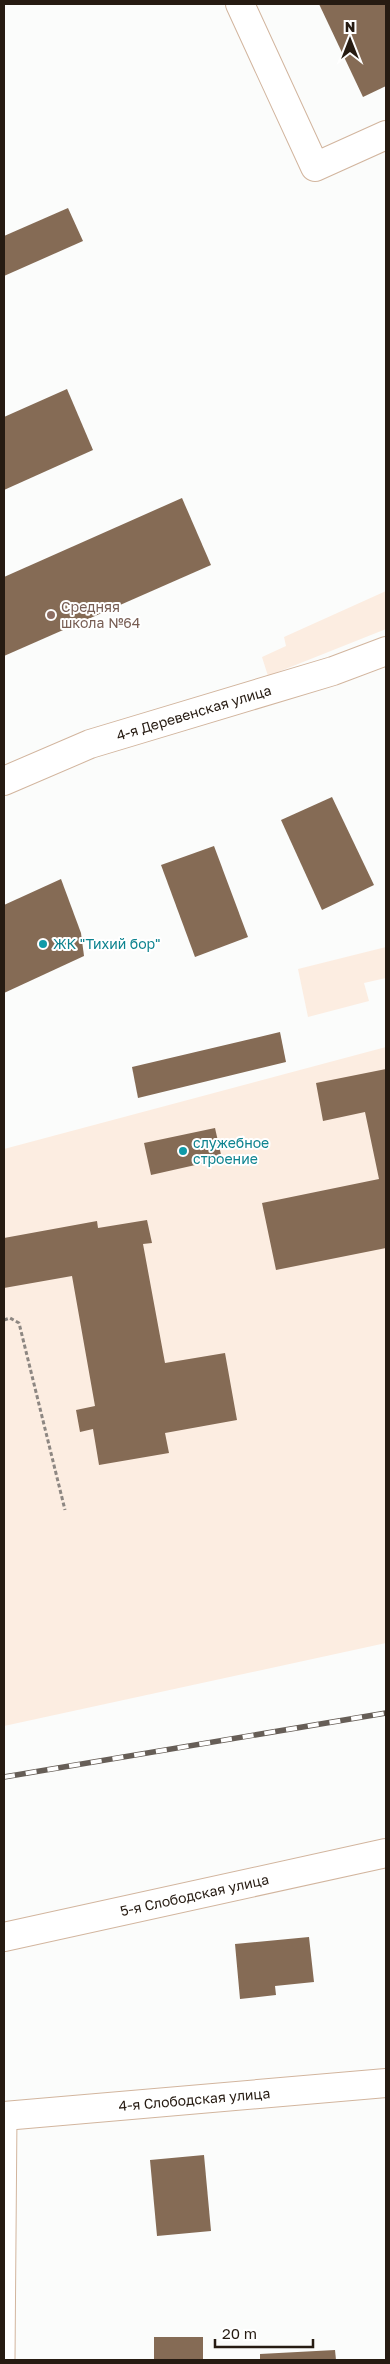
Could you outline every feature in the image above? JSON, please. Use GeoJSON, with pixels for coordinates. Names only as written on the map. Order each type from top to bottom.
{"type":"FeatureCollection","features":[{"type":"Feature","properties":{"kind":"street"},"geometry":{"type":"LineString","coordinates":[[240,4],[315,167],[386,135]]}},
{"type":"Feature","properties":{"kind":"street","name":"4-я Деревенская улица"},"geometry":{"type":"LineString","coordinates":[[4,782],[90,744],[333,671],[386,651]]}},
{"type":"Feature","properties":{"kind":"street","name":"5-я Слободская улица"},"geometry":{"type":"LineString","coordinates":[[4,1938],[386,1852]]}},
{"type":"Feature","properties":{"kind":"street","name":"4-я Слободская улица"},"geometry":{"type":"LineString","coordinates":[[5,2116],[386,2083]]}},
{"type":"Feature","properties":{"kind":"lane"},"geometry":{"type":"LineString","coordinates":[[5,2116],[5,2360]]}},
{"type":"Feature","properties":{"kind":"path"},"geometry":{"type":"LineString","coordinates":[[4,1320],[10,1318],[19,1323],[64,1510]]}},
{"type":"Feature","properties":{"kind":"shaded area"},"geometry":{"type":"Polygon","coordinates":[[[386,591],[386,629],[268,676],[262,657],[286,646],[284,637],[386,591]]]}},
{"type":"Feature","properties":{"kind":"shaded area"},"geometry":{"type":"Polygon","coordinates":[[[386,947],[386,978],[364,983],[369,1001],[308,1017],[298,969],[386,947]]]}},
{"type":"Feature","properties":{"kind":"shaded area"},"geometry":{"type":"Polygon","coordinates":[[[386,1047],[386,1643],[4,1726],[4,1149],[386,1047]]]}},
{"type":"Feature","properties":{"kind":"building"},"geometry":{"type":"Polygon","coordinates":[[[319,4],[386,4],[386,86],[363,97],[319,4]]]}},
{"type":"Feature","properties":{"kind":"building"},"geometry":{"type":"Polygon","coordinates":[[[68,208],[83,241],[4,276],[4,236],[68,208]]]}},
{"type":"Feature","properties":{"kind":"building"},"geometry":{"type":"Polygon","coordinates":[[[67,389],[93,450],[4,490],[4,417],[67,389]]]}},
{"type":"Feature","properties":{"kind":"building","name":"Средняя школа №64"},"geometry":{"type":"Polygon","coordinates":[[[182,498],[211,565],[4,656],[4,577],[182,498]]]}},
{"type":"Feature","properties":{"kind":"building"},"geometry":{"type":"Polygon","coordinates":[[[332,797],[374,885],[322,910],[281,820],[332,797]]]}},
{"type":"Feature","properties":{"kind":"building"},"geometry":{"type":"Polygon","coordinates":[[[214,846],[248,937],[195,957],[161,865],[214,846]]]}},
{"type":"Feature","properties":{"kind":"building","name":"ЖК \"Тихий бор\""},"geometry":{"type":"Polygon","coordinates":[[[61,879],[81,933],[84,956],[4,993],[4,905],[61,879]]]}},
{"type":"Feature","properties":{"kind":"building"},"geometry":{"type":"Polygon","coordinates":[[[280,1032],[286,1062],[138,1098],[132,1067],[280,1032]]]}},
{"type":"Feature","properties":{"kind":"building"},"geometry":{"type":"Polygon","coordinates":[[[386,1069],[386,1248],[276,1270],[262,1203],[379,1179],[365,1112],[323,1121],[316,1083],[386,1069]]]}},
{"type":"Feature","properties":{"kind":"building","name":"служебное строение"},"geometry":{"type":"Polygon","coordinates":[[[215,1128],[222,1159],[151,1175],[144,1143],[215,1128]]]}},
{"type":"Feature","properties":{"kind":"building"},"geometry":{"type":"Polygon","coordinates":[[[147,1220],[152,1243],[143,1244],[165,1363],[225,1353],[237,1420],[165,1433],[169,1453],[99,1465],[93,1429],[80,1432],[76,1410],[95,1406],[72,1276],[4,1288],[4,1238],[97,1221],[98,1228],[147,1220]]]}},
{"type":"Feature","properties":{"kind":"building"},"geometry":{"type":"Polygon","coordinates":[[[309,1937],[314,1982],[275,1986],[276,1995],[240,1999],[235,1944],[309,1937]]]}},
{"type":"Feature","properties":{"kind":"building"},"geometry":{"type":"Polygon","coordinates":[[[204,2155],[211,2231],[157,2236],[150,2160],[204,2155]]]}},
{"type":"Feature","properties":{"kind":"building"},"geometry":{"type":"Polygon","coordinates":[[[154,2337],[203,2337],[203,2360],[154,2360],[154,2337]]]}},
{"type":"Feature","properties":{"kind":"building"},"geometry":{"type":"Polygon","coordinates":[[[335,2350],[336,2360],[260,2360],[260,2354],[335,2350]]]}},
{"type":"Feature","properties":{"kind":"railway"},"geometry":{"type":"LineString","coordinates":[[4,1777],[386,1713]]}},
{"type":"Feature","properties":{"kind":"place","name":"Средняя школа №64"},"geometry":{"type":"Point","coordinates":[51,615]}},
{"type":"Feature","properties":{"kind":"place","name":"ЖК \"Тихий бор\""},"geometry":{"type":"Point","coordinates":[43,944]}},
{"type":"Feature","properties":{"kind":"place","name":"служебное строение"},"geometry":{"type":"Point","coordinates":[183,1151]}}]}
